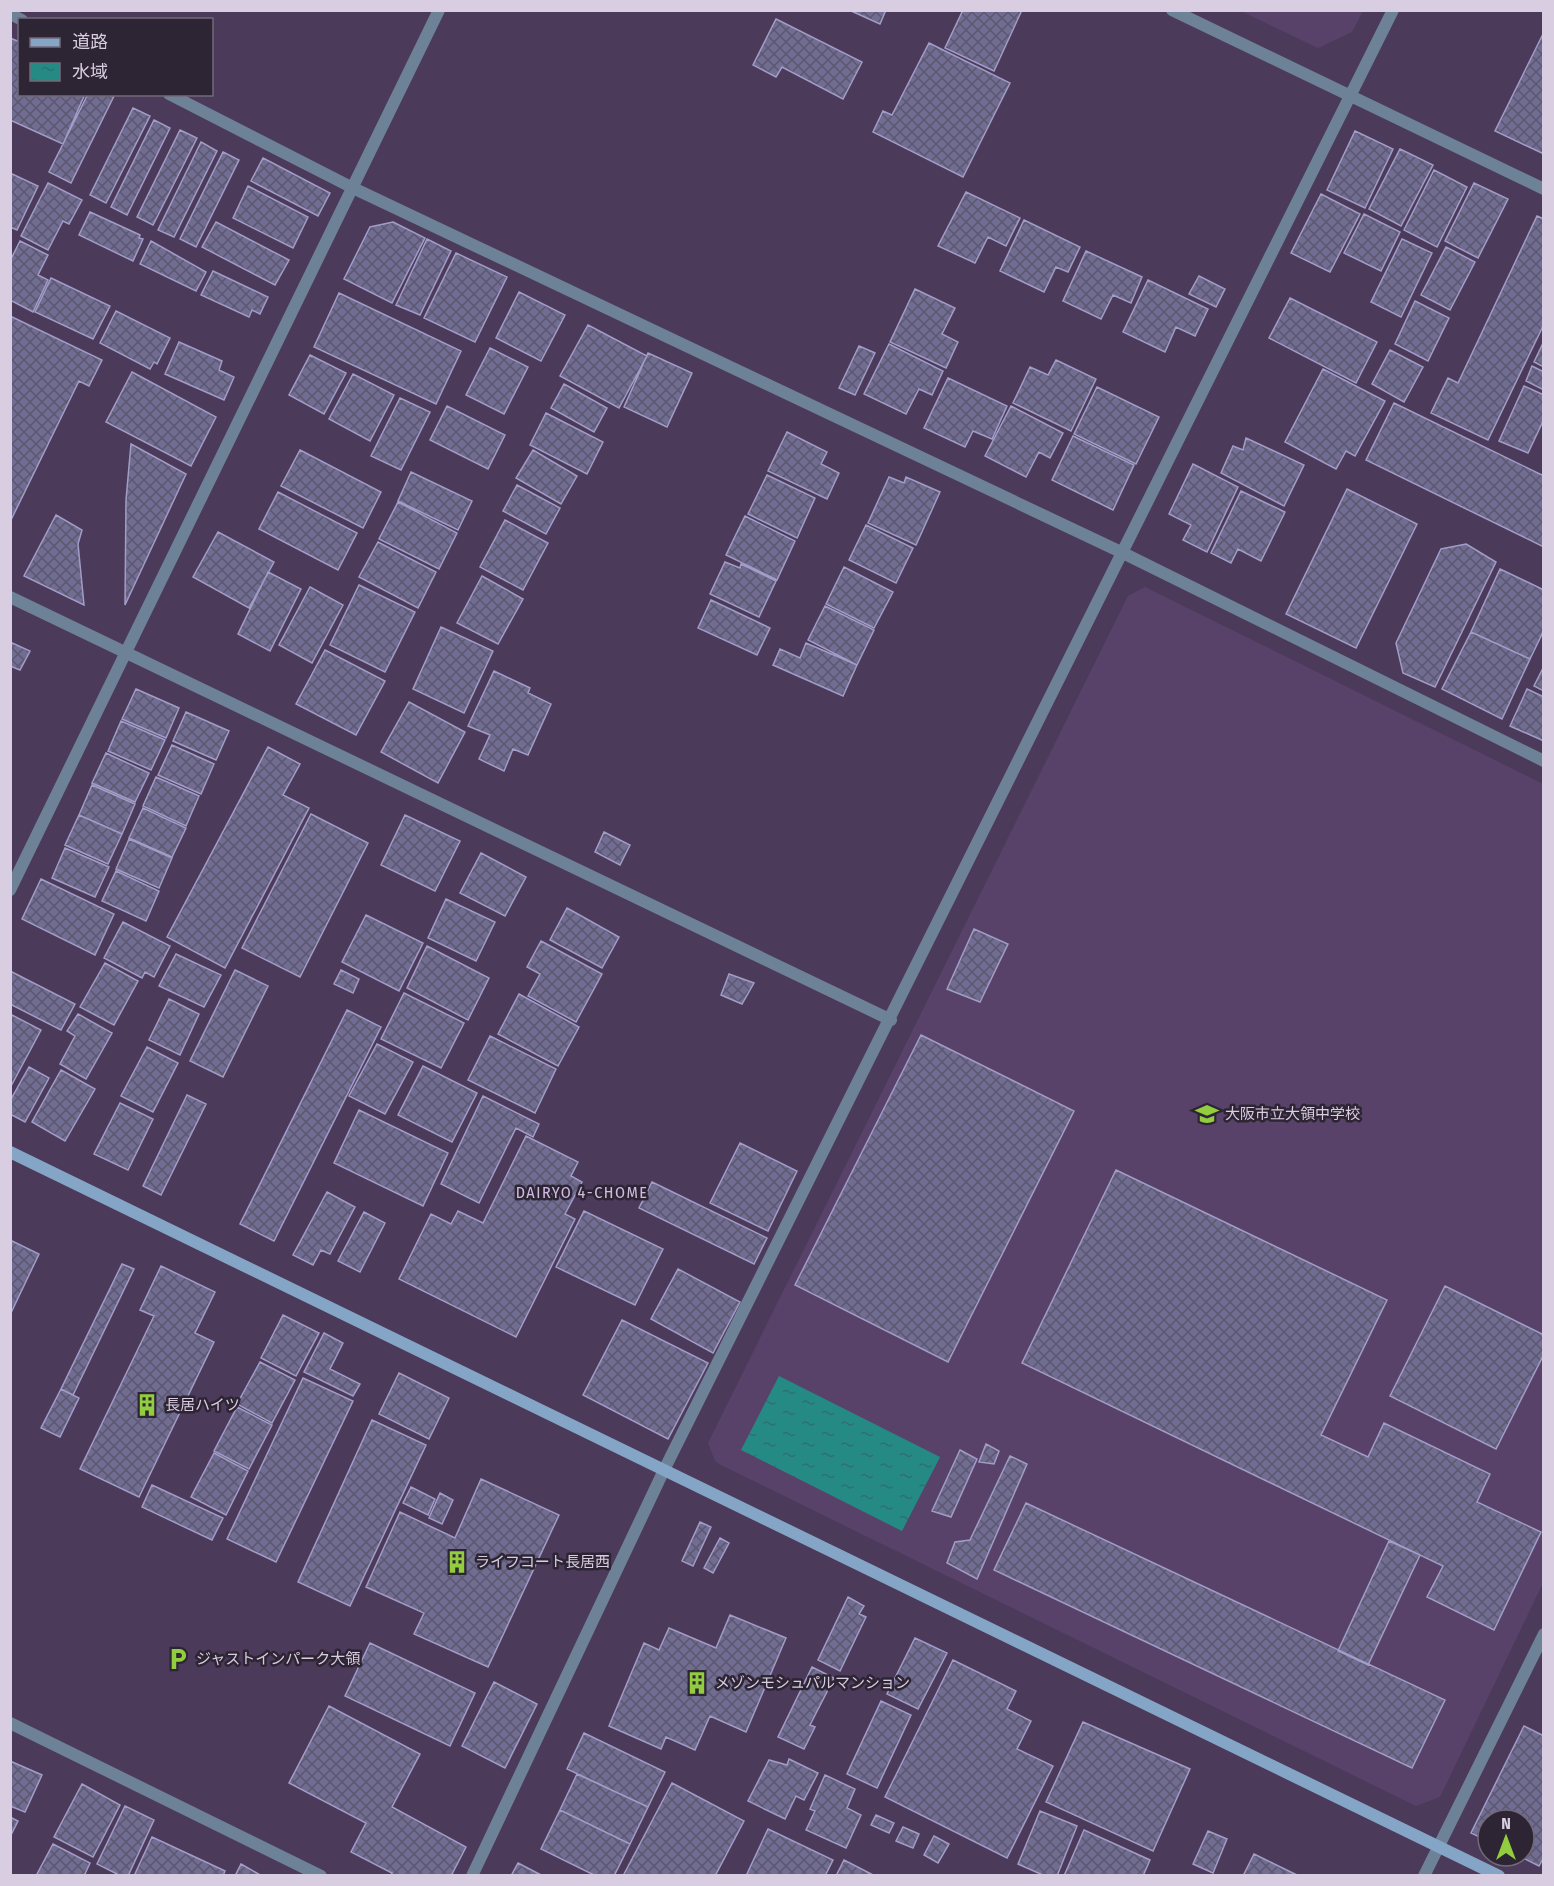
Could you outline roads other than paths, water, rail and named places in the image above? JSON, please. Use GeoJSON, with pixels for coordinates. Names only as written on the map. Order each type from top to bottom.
{"type":"FeatureCollection","features":[{"type":"Feature","properties":{"kind":"street"},"geometry":{"type":"LineString","coordinates":[[10,890],[439,10]]}},
{"type":"Feature","properties":{"kind":"street"},"geometry":{"type":"LineString","coordinates":[[1172,10],[1350,98],[1544,189]]}},
{"type":"Feature","properties":{"kind":"street"},"geometry":{"type":"LineString","coordinates":[[472,1875],[664,1470],[891,1020],[1393,10]]}},
{"type":"Feature","properties":{"kind":"street"},"geometry":{"type":"LineString","coordinates":[[174,96],[353,188],[1123,553],[1544,761]]}},
{"type":"Feature","properties":{"kind":"street"},"geometry":{"type":"LineString","coordinates":[[10,597],[891,1020]]}},
{"type":"Feature","properties":{"kind":"street"},"geometry":{"type":"LineString","coordinates":[[10,1152],[1499,1875]]}},
{"type":"Feature","properties":{"kind":"street"},"geometry":{"type":"LineString","coordinates":[[1424,1875],[1544,1634]]}},
{"type":"Feature","properties":{"kind":"street"},"geometry":{"type":"LineString","coordinates":[[10,1724],[321,1875]]}},
{"type":"Feature","properties":{"kind":"water"},"geometry":{"type":"Polygon","coordinates":[[[779,1376],[940,1457],[902,1531],[741,1450],[779,1376]]]}},
{"type":"Feature","properties":{"kind":"place","name":"大阪市立大領中学校"},"geometry":{"type":"Point","coordinates":[1207,1114]}},
{"type":"Feature","properties":{"kind":"place","name":"長居ハイツ"},"geometry":{"type":"Point","coordinates":[147,1405]}},
{"type":"Feature","properties":{"kind":"place","name":"ライフコート長居西"},"geometry":{"type":"Point","coordinates":[457,1562]}},
{"type":"Feature","properties":{"kind":"place","name":"ジャストインパーク大領"},"geometry":{"type":"Point","coordinates":[178,1659]}},
{"type":"Feature","properties":{"kind":"place","name":"メゾンモシュパルマンション"},"geometry":{"type":"Point","coordinates":[697,1683]}},
{"type":"Feature","properties":{"kind":"district","name":"DAIRYO 4-CHOME"},"geometry":{"type":"Point","coordinates":[582,1192]}}]}
